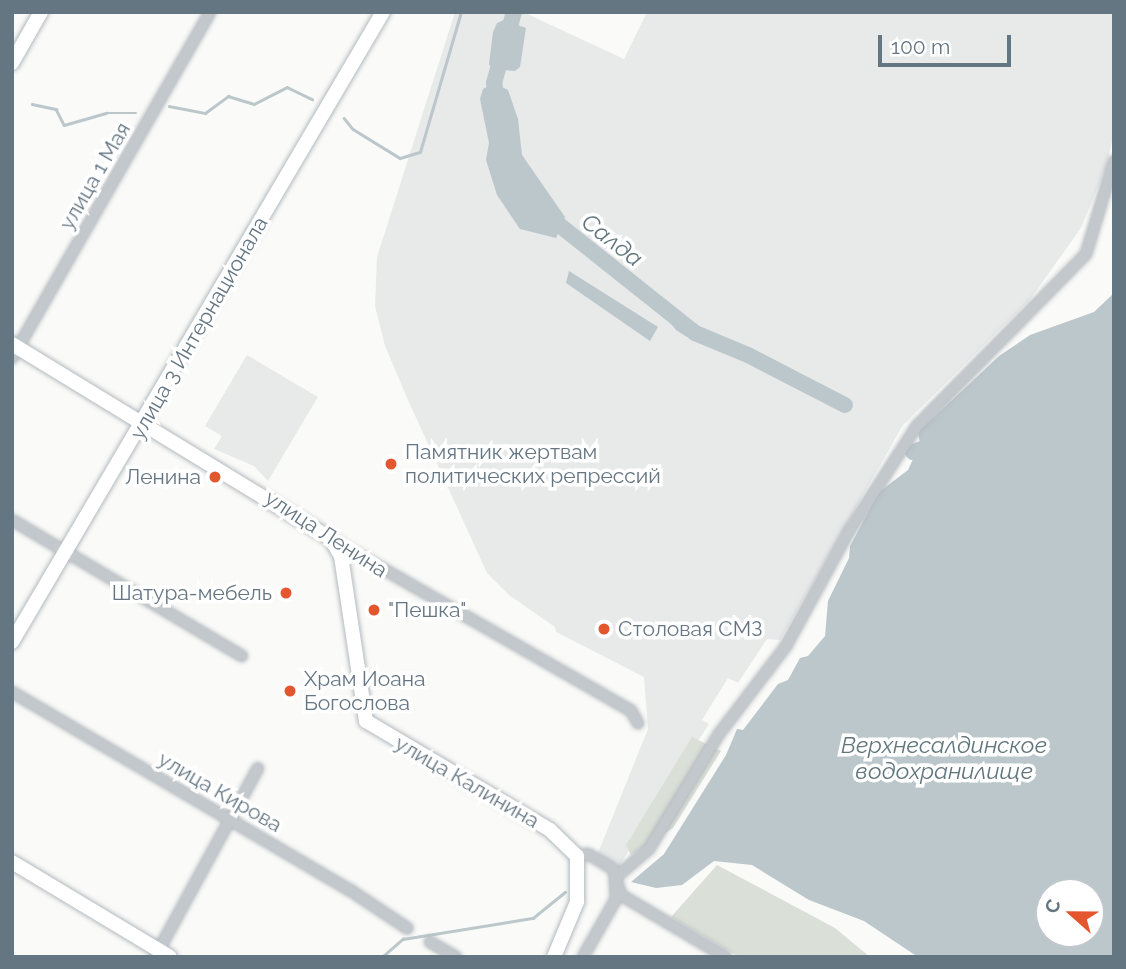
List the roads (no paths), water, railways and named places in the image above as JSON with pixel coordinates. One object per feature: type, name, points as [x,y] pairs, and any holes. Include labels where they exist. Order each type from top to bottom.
[{"type":"main road","points":[[12,63],[41,12]]},
{"type":"main road","name":"улица 3 Интернационала","points":[[12,642],[383,12]]},
{"type":"main road","name":"улица Ленина","points":[[14,350],[142,422],[331,539]]},
{"type":"main road","name":"улица Калинина","points":[[331,539],[341,556],[366,721],[550,830],[577,856]]},
{"type":"main road","points":[[554,957],[577,902],[577,856]]},
{"type":"main road","points":[[12,862],[161,954]]},
{"type":"street","name":"улица 1 Мая","points":[[14,350],[210,12]]},
{"type":"street","points":[[615,878],[649,849],[719,734],[786,646],[849,531],[917,426],[1086,254],[1114,161]]},
{"type":"street","points":[[12,520],[242,656]]},
{"type":"street","name":"улица Ленина","points":[[331,539],[631,711],[638,723]]},
{"type":"street","name":"улица Кирова","points":[[12,692],[232,820],[407,928]]},
{"type":"street","points":[[161,954],[258,768]]},
{"type":"street","points":[[577,856],[588,854],[613,869],[621,895],[726,957]]},
{"type":"street","points":[[583,957],[616,899],[615,878]]},
{"type":"street","points":[[430,942],[456,957]]},
{"type":"water","points":[[504,20],[526,28],[520,67],[515,71],[492,69],[489,64],[493,32],[497,23]]},
{"type":"water","points":[[494,83],[508,90],[518,119],[522,155],[565,217],[556,238],[520,229],[497,195],[486,160],[489,143],[480,99],[483,89]]},
{"type":"water","points":[[569,271],[658,327],[650,341],[566,283]]},
{"type":"water","name":"Верхнесалдинское водохранилище","points":[[1114,293],[1114,957],[918,957],[864,921],[809,900],[752,865],[714,861],[682,885],[656,888],[631,882],[664,854],[726,755],[737,729],[743,730],[778,684],[788,680],[800,658],[808,656],[825,636],[828,601],[849,558],[850,546],[879,492],[908,470],[920,444],[918,432],[999,356],[1030,335],[1094,312]]},
{"type":"water","points":[[653,301],[692,325],[695,333],[687,337],[676,330]]},
{"type":"waterway","points":[[344,118],[353,129],[400,158],[420,152],[461,12]]},
{"type":"waterway","name":"Салда","points":[[497,101],[494,83],[514,12]]},
{"type":"waterway","points":[[169,106],[205,113],[228,96],[254,104],[287,87],[312,99]]},
{"type":"waterway","points":[[32,104],[56,109],[64,125],[106,113],[136,113]]},
{"type":"waterway","name":"Салда","points":[[548,216],[695,333],[748,355],[845,405]]},
{"type":"waterway","points":[[913,452],[936,444]]},
{"type":"waterway","points":[[382,957],[403,939],[533,918],[565,892]]},
{"type":"place","name":"Памятник жертвам политических репрессий","points":[[391,464]]},
{"type":"place","name":"Ленина","points":[[215,477]]},
{"type":"place","name":"Шатура-мебель","points":[[286,593]]},
{"type":"place","name":"\"Пешка\"","points":[[374,610]]},
{"type":"place","name":"Столовая СМЗ","points":[[604,629]]},
{"type":"place","name":"Храм Иоана Богослова","points":[[290,691]]}]
